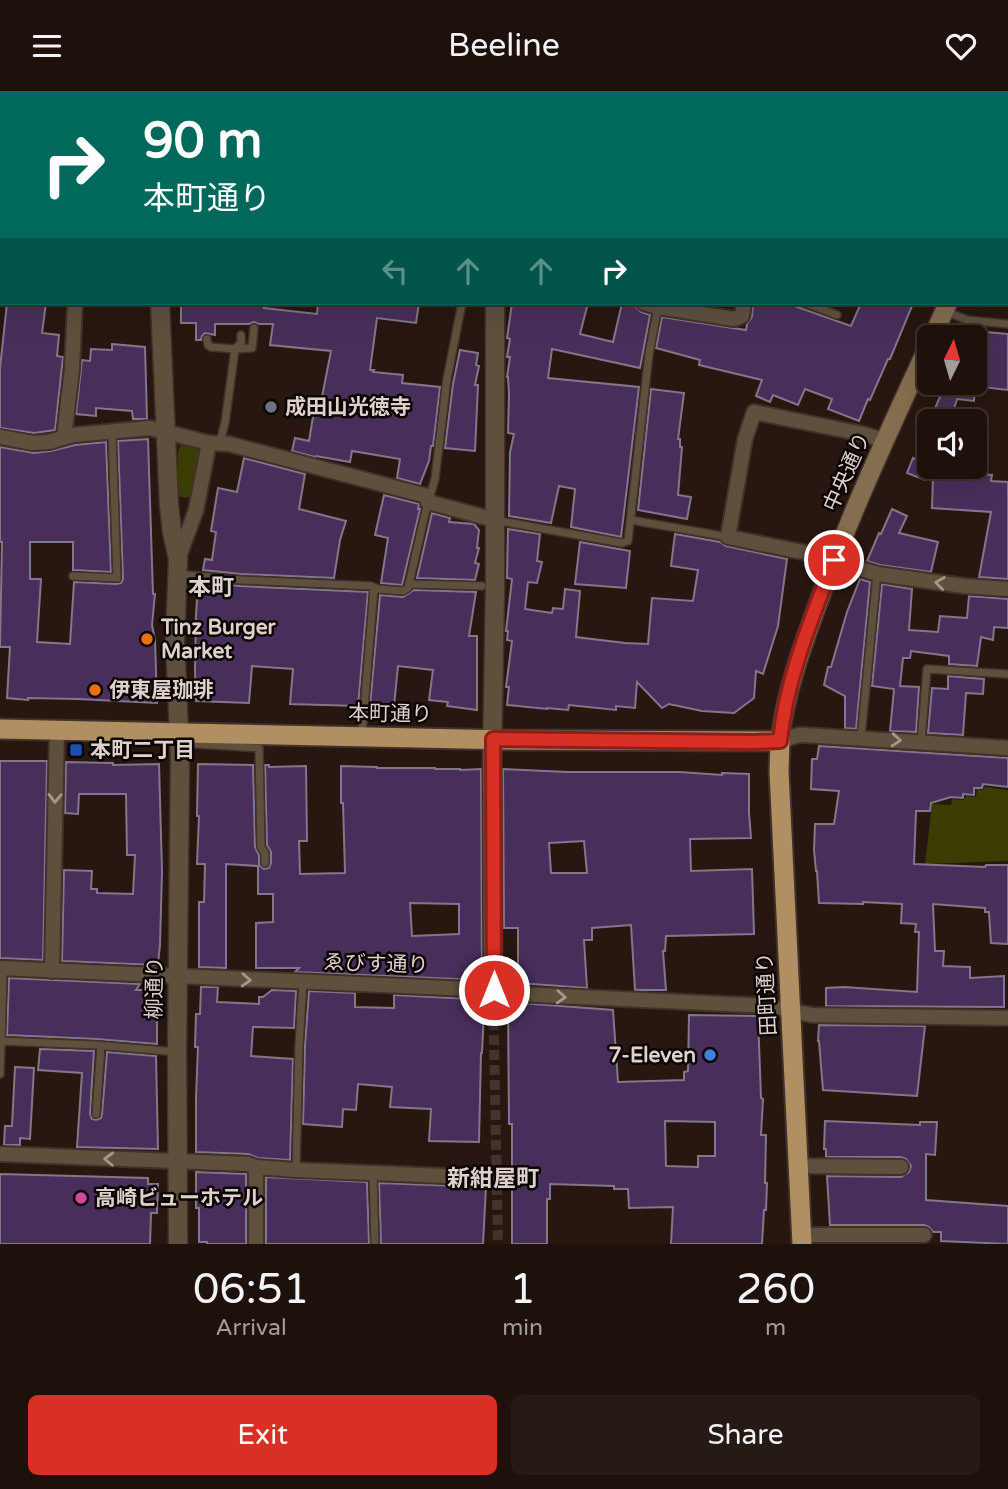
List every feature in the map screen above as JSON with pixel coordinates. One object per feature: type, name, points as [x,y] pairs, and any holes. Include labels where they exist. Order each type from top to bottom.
[{"type":"highway","name":"本町通り","points":[[0,729],[179,738],[362,736],[780,741]]},
{"type":"highway","name":"田町通り","points":[[780,741],[779,771],[801,1240]]},
{"type":"main road","points":[[938,325],[946,307]]},
{"type":"main road","name":"中央通り","points":[[780,741],[792,679],[834,560],[917,371]]},
{"type":"street","points":[[64,437],[72,369],[75,305]]},
{"type":"street","name":"柳通り","points":[[160,305],[169,505],[177,567],[175,640],[179,738],[178,1244]]},
{"type":"street","points":[[494,990],[495,305]]},
{"type":"street","points":[[651,305],[734,319],[742,316],[744,305]]},
{"type":"street","points":[[886,441],[754,412],[745,439],[728,537],[834,560],[877,574],[1008,589]]},
{"type":"street","points":[[0,437],[33,443],[49,442],[73,435],[150,428],[427,496],[428,502],[495,520]]},
{"type":"street","points":[[177,567],[215,443]]},
{"type":"street","points":[[52,971],[57,730]]},
{"type":"street","points":[[780,741],[799,735],[1008,748]]},
{"type":"street","name":"ゑびす通り","points":[[1,973],[52,971],[494,990],[517,994],[768,1006],[812,1015],[1008,1018]]},
{"type":"street","points":[[0,1154],[496,1178]]},
{"type":"street","points":[[798,1166],[901,1167]]},
{"type":"street","points":[[256,1167],[256,1244]]},
{"type":"street","points":[[801,1240],[924,1235]]},
{"type":"lane","points":[[177,567],[241,580],[334,583],[403,591],[408,588],[435,479],[447,379],[462,305]]},
{"type":"lane","points":[[495,520],[622,543],[628,541],[649,354],[651,305]]},
{"type":"lane","points":[[811,305],[837,315]]},
{"type":"lane","points":[[946,307],[967,320],[1008,324]]},
{"type":"lane","points":[[207,339],[211,347],[252,348],[254,328]]},
{"type":"lane","points":[[215,443],[225,423],[235,349],[241,343],[241,335]]},
{"type":"lane","points":[[73,576],[117,578],[112,431]]},
{"type":"lane","points":[[631,520],[728,537]]},
{"type":"lane","points":[[861,737],[877,574]]},
{"type":"lane","points":[[409,584],[482,586]]},
{"type":"lane","points":[[362,736],[374,588]]},
{"type":"lane","points":[[921,741],[928,669],[1008,674]]},
{"type":"lane","points":[[179,738],[259,748],[261,847],[265,853],[265,863]]},
{"type":"lane","points":[[0,1074],[1,973]]},
{"type":"lane","points":[[296,1170],[303,982]]},
{"type":"lane","points":[[1,1041],[177,1052]]},
{"type":"lane","points":[[96,1114],[101,1046]]},
{"type":"lane","points":[[373,1173],[375,1244]]},
{"type":"shaded area","points":[[182,445],[199,451],[191,496],[185,498],[179,496],[178,492],[178,452]]},
{"type":"shaded area","points":[[985,787],[1008,790],[1008,861],[925,864],[932,804],[951,805],[952,799],[976,797],[977,789],[983,790]]},
{"type":"building","points":[[7,305],[46,305],[42,333],[59,335],[57,356],[63,357],[55,430],[34,433],[0,428],[0,368]]},
{"type":"building","points":[[181,305],[264,305],[264,308],[317,314],[318,305],[419,305],[416,323],[377,318],[370,370],[403,375],[402,383],[440,387],[433,446],[420,484],[397,478],[400,459],[352,451],[350,462],[292,451],[295,438],[309,441],[314,411],[319,412],[331,351],[270,345],[273,324],[215,324],[215,335],[205,333],[201,340],[196,340],[196,323],[181,323]]},
{"type":"building","points":[[512,305],[587,305],[580,334],[613,342],[622,305],[635,306],[650,315],[640,368],[552,349],[548,378],[639,387],[621,537],[571,527],[575,489],[559,486],[551,523],[509,516],[510,452],[514,434],[508,433],[507,377],[510,357],[507,357],[510,339],[507,338]]},
{"type":"building","points":[[753,305],[792,305],[851,326],[860,305],[912,306],[890,359],[859,421],[828,409],[832,399],[805,389],[798,405],[773,395],[770,402],[756,396],[762,380],[699,365],[700,360],[656,348],[662,317],[746,330],[752,317]]},
{"type":"building","points":[[987,332],[1008,334],[1008,390],[987,387]]},
{"type":"building","points":[[112,344],[145,347],[147,419],[133,419],[132,411],[96,408],[96,416],[76,414],[82,360],[90,361],[91,349],[112,350]]},
{"type":"building","points":[[460,350],[478,353],[475,451],[445,448]]},
{"type":"building","points":[[651,389],[684,393],[678,439],[682,447],[678,495],[691,497],[687,519],[638,510]]},
{"type":"building","points":[[941,395],[974,395],[974,401],[957,399],[954,409],[935,409]]},
{"type":"building","points":[[148,439],[155,594],[152,625],[157,703],[7,698],[10,647],[0,647],[0,447],[34,453],[106,442],[111,572],[73,570],[73,542],[30,542],[30,579],[41,579],[37,642],[70,644],[74,582],[117,584],[123,579],[118,441]]},
{"type":"building","points":[[244,458],[305,474],[299,509],[346,521],[334,578],[203,570],[205,559],[212,560],[216,532],[211,531],[218,488],[237,492]]},
{"type":"building","points":[[913,458],[917,460],[917,477],[907,473]]},
{"type":"building","points":[[987,475],[992,475],[991,481],[1008,482],[1008,579],[979,577],[991,512],[932,508],[933,479],[987,479]]},
{"type":"building","points":[[384,495],[419,504],[420,509],[402,585],[381,583],[388,538],[375,535]]},
{"type":"building","points":[[892,509],[907,516],[899,533],[938,542],[931,572],[867,561]]},
{"type":"building","points":[[432,513],[450,518],[449,522],[474,524],[479,530],[479,548],[475,563],[479,564],[475,580],[417,578]]},
{"type":"building","points":[[508,529],[540,534],[537,561],[542,562],[537,583],[528,582],[525,609],[552,613],[553,608],[563,609],[565,589],[580,591],[576,637],[625,643],[648,644],[652,598],[693,601],[698,570],[671,566],[675,534],[787,559],[778,626],[763,674],[756,671],[754,698],[734,713],[702,711],[669,704],[662,708],[637,682],[635,708],[616,706],[616,710],[569,705],[568,710],[507,705],[509,687],[506,687],[512,641],[507,640],[506,631],[512,579],[507,578]]},
{"type":"building","points":[[580,542],[630,551],[626,588],[575,584]]},
{"type":"building","points":[[860,579],[870,582],[856,729],[845,728],[845,696],[824,685]]},
{"type":"building","points":[[202,582],[368,592],[358,706],[290,704],[293,669],[252,666],[249,703],[196,701],[196,615],[198,584]]},
{"type":"building","points":[[882,584],[912,589],[909,630],[938,632],[940,616],[967,618],[969,596],[1008,599],[1008,628],[994,627],[993,640],[981,637],[977,666],[949,664],[949,656],[911,651],[910,658],[903,658],[900,686],[919,687],[916,732],[890,731],[894,689],[872,686]]},
{"type":"building","points":[[414,590],[476,592],[469,636],[477,636],[477,710],[447,706],[448,702],[429,700],[433,670],[398,666],[394,706],[370,706],[380,595],[403,597]]},
{"type":"building","points":[[948,676],[984,679],[983,694],[966,693],[963,735],[928,733],[932,688],[948,689]]},
{"type":"building","points":[[819,746],[1008,758],[1008,787],[983,784],[982,788],[974,788],[974,795],[951,797],[931,803],[930,811],[916,811],[914,864],[985,867],[1008,865],[1008,944],[991,943],[989,912],[985,912],[985,908],[933,904],[935,951],[944,951],[943,966],[970,967],[970,978],[1004,976],[1004,1007],[826,1006],[826,988],[917,992],[919,932],[915,932],[916,924],[901,923],[902,904],[819,903],[814,850],[815,824],[834,824],[839,791],[811,789],[812,759],[817,759]]},
{"type":"building","points":[[0,761],[47,761],[43,960],[0,958]]},
{"type":"building","points":[[66,762],[159,764],[162,871],[160,945],[156,965],[62,961],[64,870],[92,871],[91,889],[97,889],[97,893],[133,894],[135,855],[127,855],[126,794],[79,794],[78,814],[65,813]]},
{"type":"building","points":[[198,764],[253,765],[255,847],[259,855],[259,865],[264,869],[269,868],[271,852],[267,845],[265,765],[306,766],[307,841],[299,841],[300,874],[345,873],[341,766],[481,769],[482,977],[479,980],[295,972],[299,968],[256,968],[256,923],[273,922],[273,894],[258,894],[258,866],[226,864],[226,968],[199,967],[199,902],[204,902],[205,864],[197,864]],"holes":[[[410,903],[459,904],[459,934],[412,936]]]},
{"type":"building","points":[[503,769],[749,774],[751,838],[690,839],[691,871],[752,869],[754,934],[666,936],[663,951],[666,990],[635,990],[631,925],[592,928],[592,940],[584,940],[587,988],[506,982],[506,964],[518,965],[518,928],[504,928]],"holes":[[[584,841],[587,873],[551,873],[549,843]]]},
{"type":"building","points":[[9,978],[140,984],[136,990],[157,990],[157,1044],[7,1035]]},
{"type":"building","points":[[201,987],[218,987],[217,1002],[259,1004],[259,997],[272,990],[296,991],[294,1028],[253,1027],[251,1056],[293,1059],[290,1160],[258,1158],[248,1154],[196,1152],[196,1014],[200,1014]]},
{"type":"building","points":[[309,991],[355,993],[355,1007],[394,1008],[394,995],[471,999],[484,1011],[479,1142],[429,1141],[431,1109],[390,1107],[392,1087],[358,1084],[356,1110],[343,1109],[342,1127],[303,1124]]},
{"type":"building","points":[[508,1002],[613,1010],[618,1082],[684,1080],[684,1072],[688,1071],[689,1015],[758,1016],[763,1099],[761,1135],[766,1135],[767,1183],[762,1244],[671,1244],[673,1207],[629,1208],[628,1189],[614,1189],[614,1186],[550,1184],[550,1199],[547,1199],[547,1244],[512,1244],[512,1124],[509,1124]],"holes":[[[665,1121],[715,1122],[715,1156],[698,1156],[698,1167],[666,1166]]]},
{"type":"building","points":[[819,1025],[925,1026],[917,1096],[823,1090]]},
{"type":"building","points":[[40,1049],[94,1051],[90,1114],[92,1119],[96,1120],[101,1118],[102,1114],[107,1052],[156,1056],[158,1149],[77,1147],[82,1073],[38,1070]]},
{"type":"building","points":[[15,1067],[34,1068],[30,1139],[20,1138],[20,1145],[4,1145],[5,1126],[12,1126]]},
{"type":"building","points":[[825,1121],[920,1125],[920,1122],[937,1122],[935,1155],[926,1154],[926,1200],[1008,1206],[1008,1244],[941,1241],[941,1232],[933,1232],[924,1225],[830,1225],[827,1176],[901,1177],[909,1172],[911,1166],[901,1157],[826,1157]]},
{"type":"building","points":[[196,1172],[246,1174],[246,1244],[199,1242]]},
{"type":"building","name":"高崎ビューホテル","points":[[0,1174],[148,1178],[148,1184],[158,1184],[157,1213],[151,1213],[150,1244],[0,1244]]},
{"type":"building","points":[[266,1177],[367,1182],[369,1244],[266,1244]]},
{"type":"building","points":[[379,1183],[486,1187],[483,1244],[381,1244]]},
{"type":"tunnel","points":[[493,990],[498,1244]]},
{"type":"place","name":"成田山光徳寺","points":[[271,407]]},
{"type":"place","name":"Tinz Burger Market","points":[[147,639]]},
{"type":"place","name":"伊東屋珈琲","points":[[95,690]]},
{"type":"place","name":"本町二丁目","points":[[76,750]]},
{"type":"place","name":"7-Eleven","points":[[710,1055]]},
{"type":"place","name":"高崎ビューホテル","points":[[81,1198]]},
{"type":"district","name":"本町","points":[[211,588]]},
{"type":"district","name":"新紺屋町","points":[[493,1179]]},
{"type":"route","points":[[494,990],[493,739],[780,741],[792,679],[834,560]]}]
